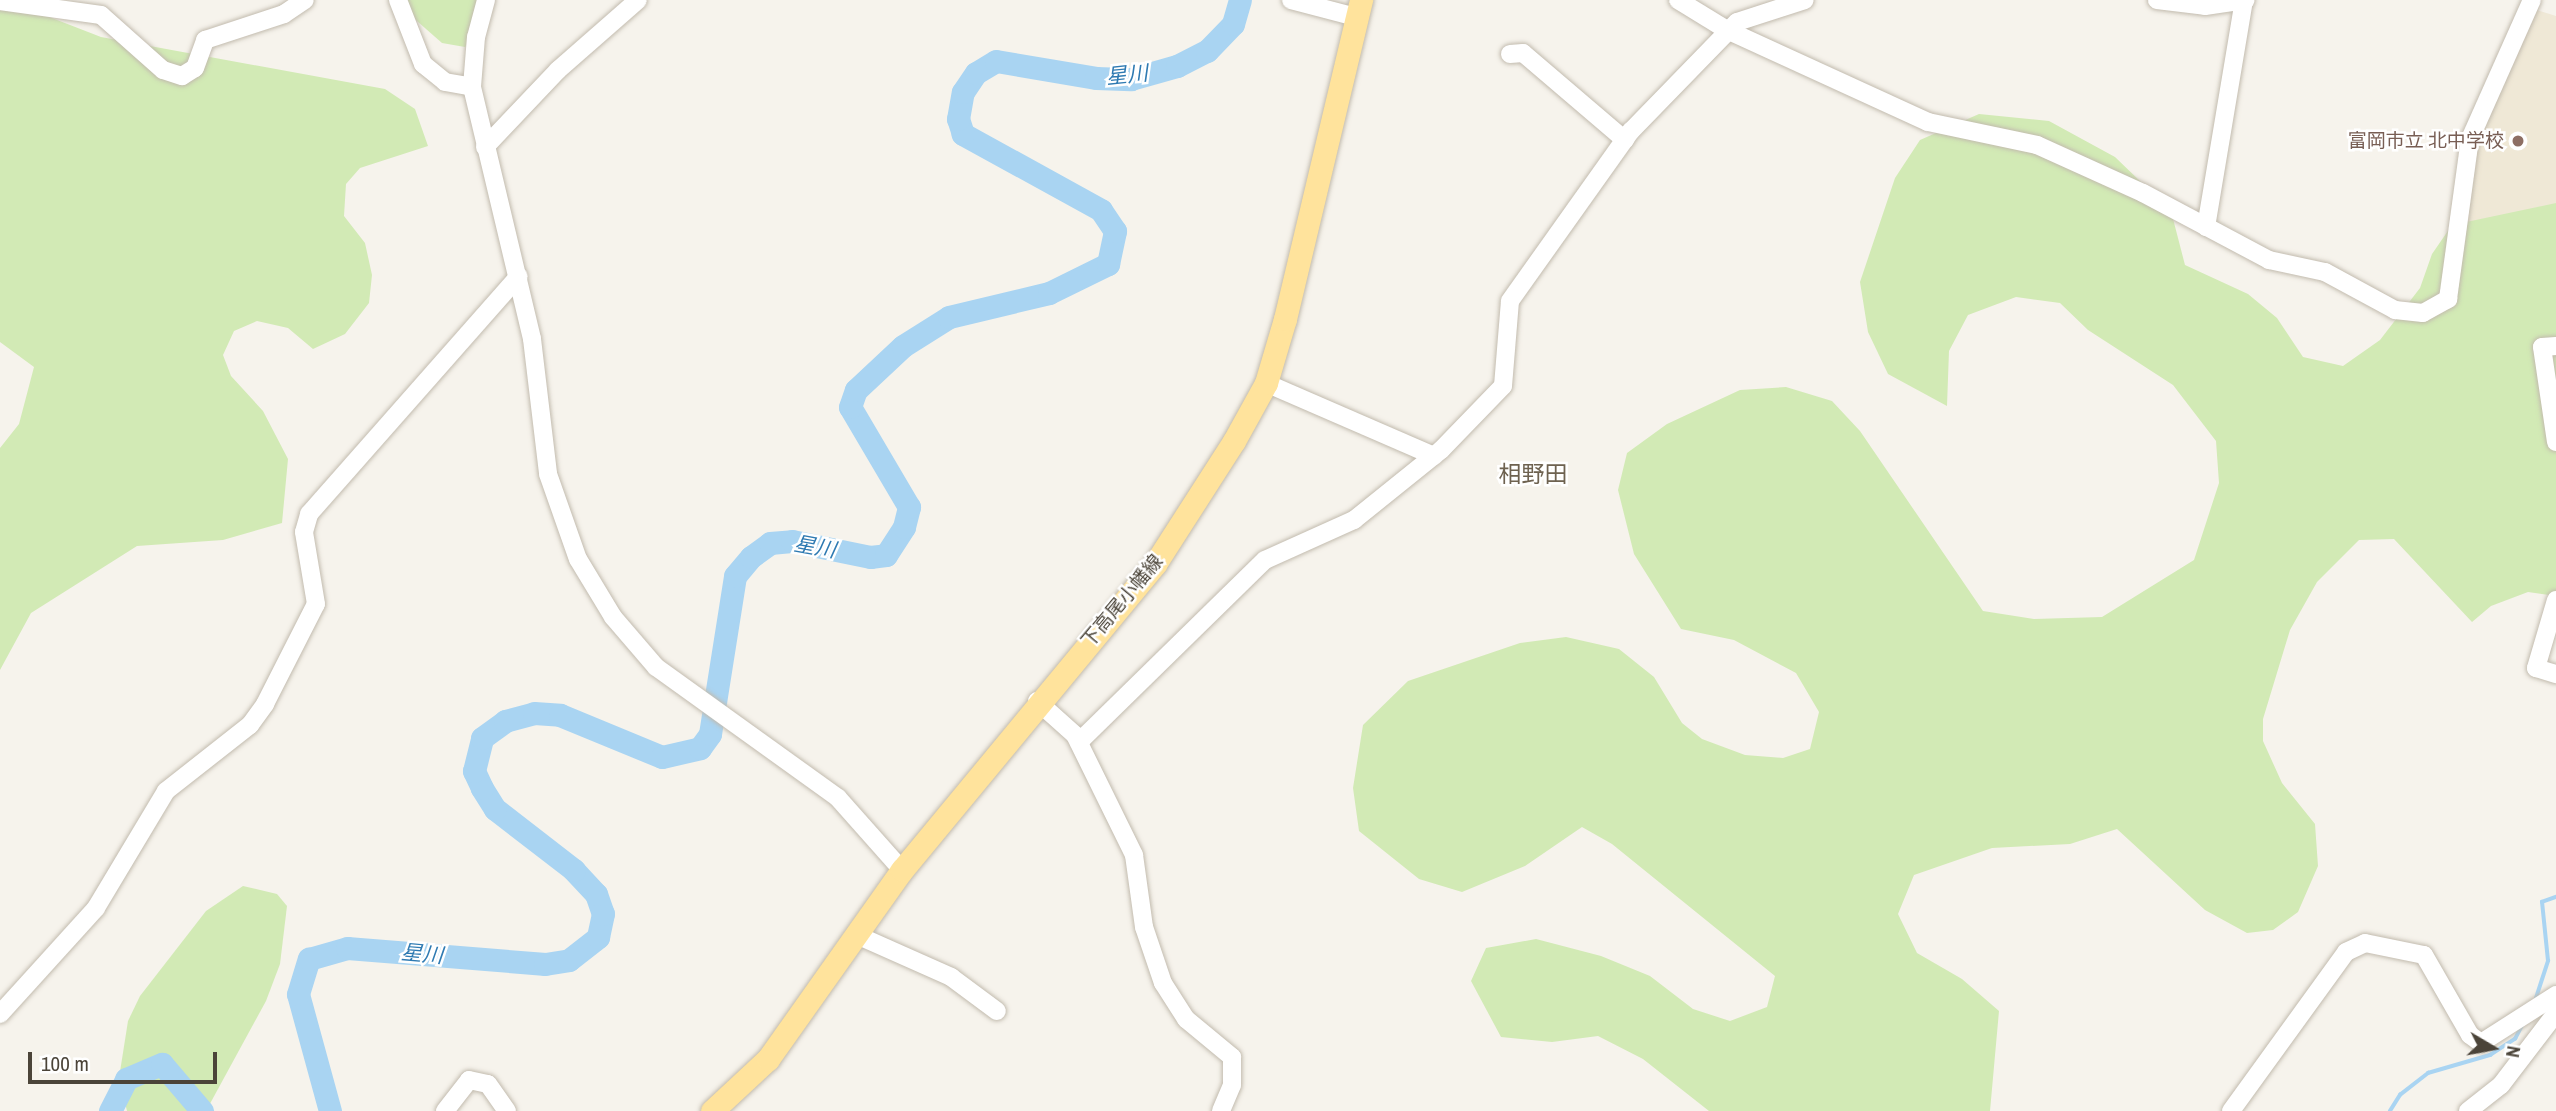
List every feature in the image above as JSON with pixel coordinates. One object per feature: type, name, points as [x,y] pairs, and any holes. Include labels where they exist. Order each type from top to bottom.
[{"type":"main road","name":"下高尾小幡線","points":[[712,1111],[768,1059],[859,936],[902,870],[1037,701],[1155,564],[1266,383],[1311,216],[1358,9]]},
{"type":"street","points":[[0,1],[101,15],[163,70],[182,76],[195,68],[205,40],[284,14],[305,0]]},
{"type":"street","points":[[398,0],[423,64],[445,82],[472,87]]},
{"type":"street","points":[[486,0],[475,37],[472,87],[519,276],[548,474],[578,559],[613,617],[656,667],[773,748],[838,798],[902,870]]},
{"type":"street","points":[[485,147],[558,70],[638,0]]},
{"type":"street","points":[[1291,0],[1358,9]]},
{"type":"street","points":[[1678,0],[1727,30],[1928,122],[2013,139],[2073,160],[2269,260],[2351,282],[2395,310],[2423,313],[2440,306],[2449,293],[2470,139],[2532,0]]},
{"type":"street","points":[[1079,742],[1265,560],[1354,520],[1434,456],[1503,386],[1510,301],[1625,140],[1727,30],[1805,0]]},
{"type":"street","points":[[2157,0],[2204,6],[2245,1],[2206,227]]},
{"type":"street","points":[[1510,54],[1523,53],[1625,140]]},
{"type":"street","points":[[0,1014],[96,908],[166,791],[250,725],[265,704],[316,604],[304,531],[309,514],[519,276]]},
{"type":"street","points":[[2556,346],[2542,347],[2556,442]]},
{"type":"street","points":[[1266,383],[1434,456]]},
{"type":"street","points":[[2556,600],[2536,668],[2556,674]]},
{"type":"street","points":[[1037,701],[1079,742],[1140,870],[1144,927],[1163,983],[1186,1019],[1226,1049],[1235,1063],[1221,1111]]},
{"type":"street","points":[[859,936],[951,978],[997,1011]]},
{"type":"street","points":[[2231,1111],[2346,952],[2365,943],[2424,956],[2470,1034],[2481,1043],[2556,995]]},
{"type":"street","points":[[2468,1111],[2501,1085],[2556,1013]]},
{"type":"street","points":[[446,1111],[469,1080],[488,1084],[507,1111]]},
{"type":"shaded area","name":"富岡市立 北中学校","points":[[2520,5],[2556,16],[2556,272],[2460,258],[2472,170]]},
{"type":"green space","points":[[0,0],[39,0],[52,18],[101,37],[385,89],[415,109],[428,146],[360,168],[346,184],[344,216],[365,243],[372,275],[369,303],[345,334],[313,349],[288,328],[257,321],[234,331],[223,355],[231,376],[263,411],[288,459],[282,523],[223,540],[137,546],[31,613],[0,670],[0,448],[19,424],[34,367],[0,342]]},
{"type":"green space","points":[[393,0],[493,0],[485,30],[465,47],[442,43]]},
{"type":"green space","points":[[1979,114],[2049,121],[2115,157],[2171,211],[2185,265],[2248,294],[2277,318],[2303,357],[2343,366],[2380,340],[2420,288],[2432,254],[2452,225],[2556,203],[2556,596],[2528,592],[2491,606],[2472,622],[2394,539],[2359,540],[2317,582],[2290,630],[2263,719],[2263,741],[2282,783],[2315,824],[2318,866],[2298,912],[2273,930],[2247,933],[2205,910],[2117,829],[2070,844],[1992,848],[1914,875],[1898,914],[1917,953],[1962,979],[1999,1011],[1990,1111],[1709,1111],[1643,1059],[1598,1036],[1552,1042],[1501,1037],[1471,981],[1486,948],[1536,939],[1601,956],[1650,976],[1693,1009],[1730,1021],[1767,1007],[1775,976],[1612,844],[1582,827],[1525,866],[1462,892],[1419,879],[1359,831],[1353,788],[1363,725],[1408,681],[1520,643],[1566,637],[1619,649],[1654,677],[1682,723],[1702,739],[1745,755],[1783,758],[1810,749],[1819,712],[1796,673],[1734,640],[1681,629],[1634,554],[1618,490],[1627,453],[1667,424],[1740,390],[1786,387],[1832,401],[1860,431],[1983,611],[2034,619],[2102,617],[2194,560],[2219,483],[2216,441],[2173,385],[2088,330],[2060,303],[2016,297],[1968,315],[1949,351],[1947,406],[1888,374],[1868,332],[1860,282],[1895,178],[1920,140]]},
{"type":"green space","points":[[243,886],[277,894],[287,906],[280,964],[266,1001],[206,1111],[127,1111],[119,1078],[128,1021],[140,996],[206,911]]},
{"type":"waterway","name":"星川","points":[[330,1111],[298,994],[309,959],[347,948],[545,964],[569,960],[598,937],[603,914],[596,894],[574,870],[495,809],[482,788],[474,771],[482,738],[505,721],[534,713],[560,715],[662,757],[700,748],[710,734],[735,576],[751,557],[770,543],[792,541],[870,557],[886,555],[904,527],[909,507],[850,407],[856,390],[903,346],[949,317],[1049,293],[1108,264],[1115,231],[1101,210],[963,134],[958,119],[963,92],[976,73],[996,61],[1096,78],[1131,79],[1177,66],[1207,51],[1233,24],[1240,0]]},
{"type":"waterway","points":[[2536,998],[2548,961],[2542,902],[2556,897]]},
{"type":"waterway","points":[[2390,1111],[2400,1095],[2428,1073],[2490,1055],[2515,1039],[2523,1024]]},
{"type":"waterway","name":"星川","points":[[110,1111],[126,1079],[162,1064],[202,1111]]},
{"type":"place","name":"富岡市立 北中学校","points":[[2518,141]]},
{"type":"district","name":"相野田","points":[[1533,474]]}]
